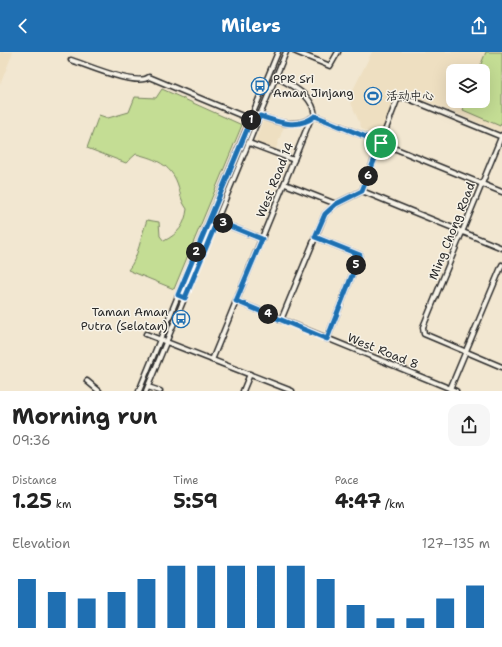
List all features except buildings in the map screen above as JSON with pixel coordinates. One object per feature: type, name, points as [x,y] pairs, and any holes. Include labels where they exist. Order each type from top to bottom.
[{"type":"street","points":[[139,391],[278,52]]},
{"type":"street","points":[[160,391],[147,389],[286,52]]},
{"type":"street","points":[[296,52],[330,66],[338,52]]},
{"type":"street","points":[[71,60],[111,74],[142,80],[149,77],[257,122]]},
{"type":"street","points":[[276,76],[306,96],[314,109],[313,117]]},
{"type":"street","points":[[281,320],[325,214],[336,204],[362,191],[397,100],[404,97],[502,136]]},
{"type":"street","points":[[254,113],[285,124],[296,124],[313,117],[502,192]]},
{"type":"street","name":"West Road 14","points":[[212,360],[313,117]]},
{"type":"street","name":"Ming Chong Road","points":[[466,352],[424,334],[422,327],[502,136]]},
{"type":"street","points":[[249,143],[294,160]]},
{"type":"street","points":[[285,184],[336,204]]},
{"type":"street","points":[[362,191],[502,248]]},
{"type":"street","points":[[217,221],[262,239]]},
{"type":"street","points":[[315,237],[360,255],[327,339]]},
{"type":"street","points":[[450,389],[502,265]]},
{"type":"street","points":[[178,295],[185,298]]},
{"type":"street","name":"West Road 8","points":[[236,301],[456,391]]},
{"type":"street","points":[[146,334],[292,391]]},
{"type":"street","points":[[466,352],[502,367]]},
{"type":"street","points":[[244,391],[250,374]]},
{"type":"street","points":[[87,381],[99,391]]},
{"type":"shaded area","points":[[0,52],[13,52],[0,85]]},
{"type":"shaded area","points":[[372,52],[502,52],[501,132],[399,90],[379,138],[362,129],[349,98]]},
{"type":"shaded area","points":[[264,119],[284,126],[275,151],[254,143]]},
{"type":"green space","points":[[486,52],[502,52],[502,121],[500,126],[463,110],[464,108],[490,108],[490,64],[481,64]]},
{"type":"green space","points":[[162,89],[242,125],[174,289],[128,270],[137,253],[147,220],[159,222],[160,236],[164,241],[177,232],[185,220],[187,209],[173,174],[164,165],[148,157],[136,154],[126,163],[87,148],[99,115],[108,118],[129,112],[135,97],[156,98]]},
{"type":"place","name":"PPR Sri Aman Jinjang","points":[[260,86]]},
{"type":"place","name":"活动中心","points":[[373,96]]},
{"type":"place","name":"Taman Aman Putra (Selatan)","points":[[181,319]]},
{"type":"route","points":[[260,116],[285,124],[296,124],[305,122],[315,116],[381,143],[362,191],[336,204],[325,214],[315,237],[360,255],[327,339],[236,301],[262,239],[217,221],[185,298],[178,295],[251,120],[257,122],[260,116]]}]
